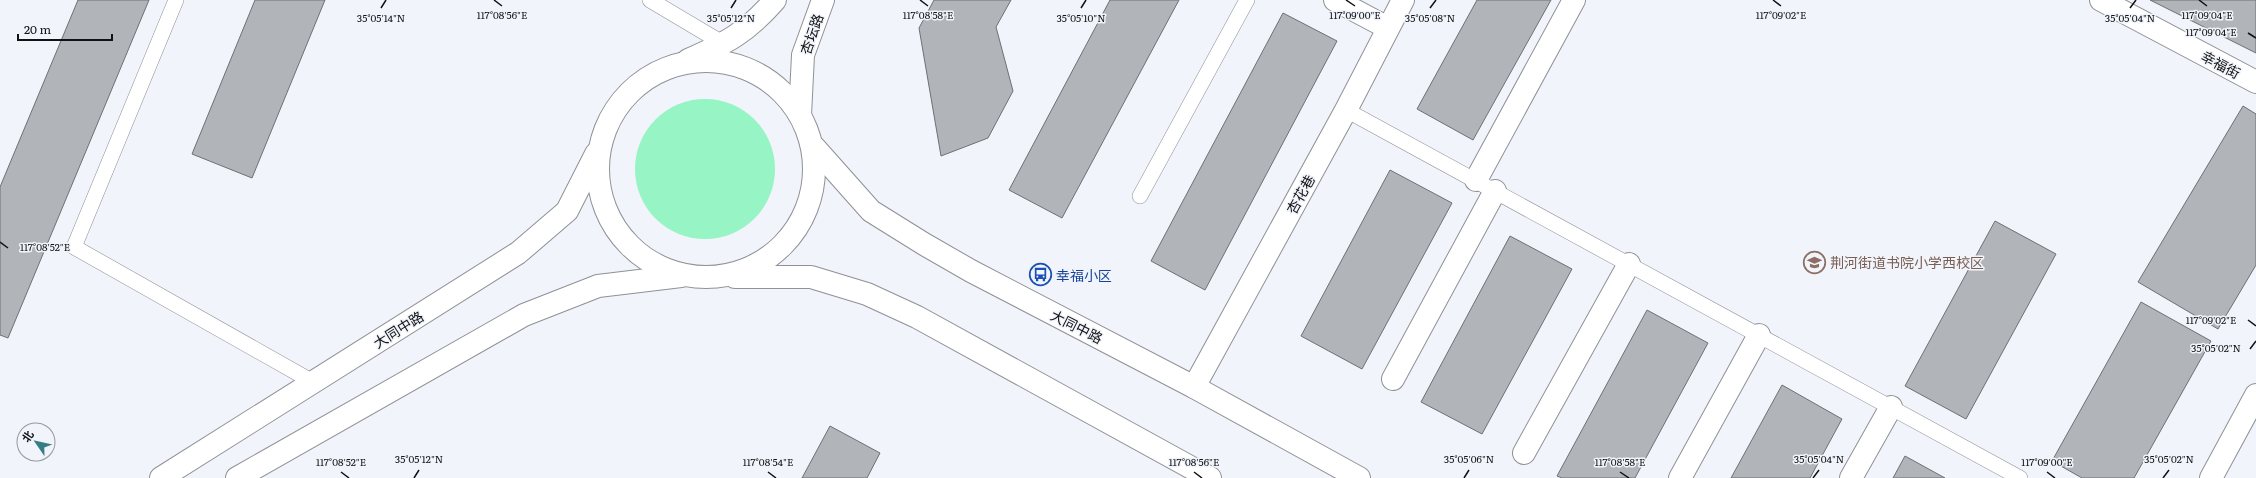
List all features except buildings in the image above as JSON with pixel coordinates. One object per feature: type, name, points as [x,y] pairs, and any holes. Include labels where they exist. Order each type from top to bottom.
[{"type":"main road","points":[[683,275],[648,262],[620,236],[608,217],[598,179],[600,146],[608,122],[620,102],[649,76],[724,44],[757,20],[775,0]]},
{"type":"main road","name":"杏坛路","points":[[800,116],[803,55],[823,0]]},
{"type":"main road","points":[[1335,0],[1388,28]]},
{"type":"main road","name":"杏花巷","points":[[1194,388],[1346,110],[1403,0]]},
{"type":"main road","points":[[1476,180],[1574,0]]},
{"type":"main road","name":"幸福街","points":[[2101,0],[2256,82]]},
{"type":"main road","points":[[678,64],[728,63],[776,86],[800,116],[815,148],[811,192],[797,227],[779,248],[747,269],[722,276]]},
{"type":"main road","name":"大同中路","points":[[160,478],[518,253],[567,211],[600,146]]},
{"type":"main road","name":"大同中路","points":[[815,148],[871,211],[970,271],[1194,388],[1359,478]]},
{"type":"main road","points":[[1393,378],[1495,191]]},
{"type":"main road","points":[[1524,453],[1629,264]]},
{"type":"main road","points":[[237,478],[524,315],[598,286],[683,275],[811,277],[867,294],[917,316],[1210,478]]},
{"type":"main road","points":[[1680,478],[1759,335]]},
{"type":"main road","points":[[2211,478],[2256,395]]},
{"type":"main road","points":[[1851,478],[1891,407]]},
{"type":"lane","points":[[176,0],[74,247],[313,382]]},
{"type":"lane","points":[[650,0],[724,44]]},
{"type":"lane","points":[[1140,196],[1247,0]]},
{"type":"lane","points":[[1346,110],[2020,478]]},
{"type":"green space","points":[[705,99],[725,102],[732,105],[744,111],[759,125],[772,149],[775,169],[772,189],[769,196],[763,208],[749,223],[725,236],[705,239],[685,236],[678,233],[666,227],[651,213],[638,189],[635,169],[638,149],[641,142],[647,130],[661,115],[685,102]]},
{"type":"place","name":"荆河街道书院小学西校区","points":[[1814,262]]},
{"type":"place","name":"幸福小区","points":[[1040,275]]}]
